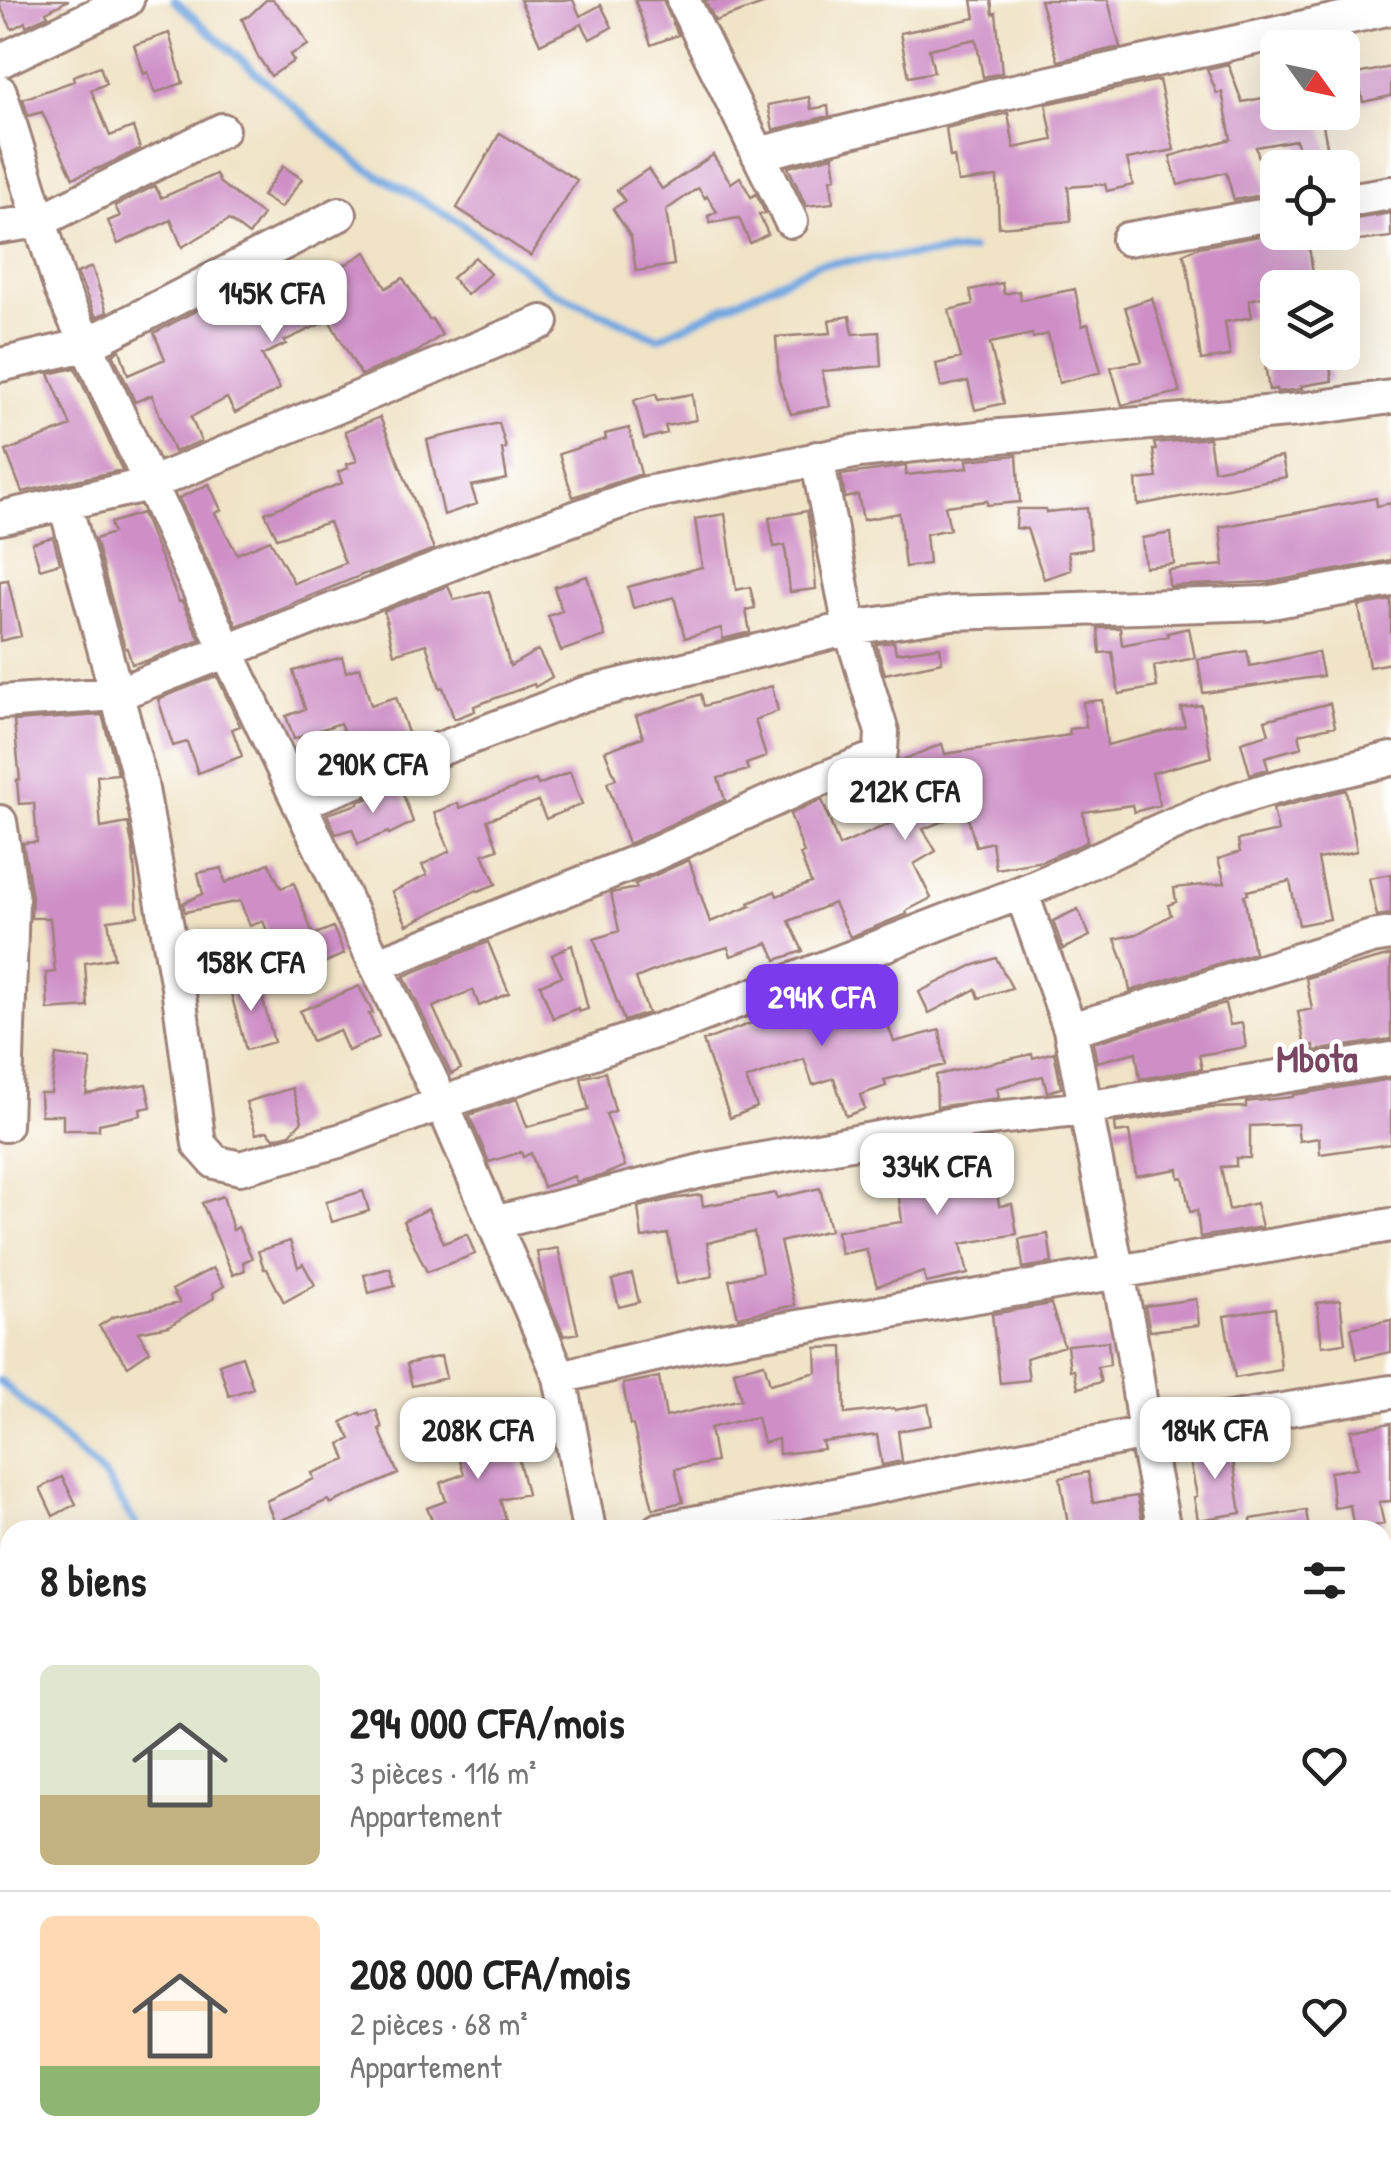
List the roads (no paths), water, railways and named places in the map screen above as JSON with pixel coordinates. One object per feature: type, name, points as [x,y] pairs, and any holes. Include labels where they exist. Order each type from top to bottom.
[{"type":"street","points":[[0,62],[127,0]]},
{"type":"street","points":[[683,0],[791,221]]},
{"type":"street","points":[[758,154],[1010,92],[1391,8]]},
{"type":"street","points":[[0,92],[61,289],[226,651],[442,1103],[560,1377],[587,1520]]},
{"type":"street","points":[[0,227],[40,222],[222,130]]},
{"type":"street","points":[[1360,198],[1391,193]]},
{"type":"street","points":[[0,365],[86,345],[340,214]]},
{"type":"street","points":[[1128,239],[1260,215]]},
{"type":"street","points":[[0,518],[150,484],[542,322]]},
{"type":"street","points":[[0,702],[117,694],[491,548],[642,494],[859,451],[1391,398]]},
{"type":"street","points":[[376,965],[648,856],[874,759],[880,750],[882,732],[850,628],[818,458]]},
{"type":"street","points":[[66,504],[144,802],[178,987],[199,1144],[215,1162],[240,1168],[342,1140],[692,1019],[1022,894],[1229,802],[1391,759]]},
{"type":"street","points":[[299,803],[584,694],[850,628],[952,613],[1266,603],[1391,580]]},
{"type":"street","points":[[0,822],[12,900],[4,1125]]},
{"type":"street","points":[[1022,894],[1070,1029],[1162,1520]]},
{"type":"street","points":[[1070,1029],[1391,934]]},
{"type":"street","points":[[494,1223],[709,1169],[970,1121],[1084,1108],[1391,1059]]},
{"type":"street","points":[[560,1377],[711,1342],[1391,1225]]},
{"type":"street","points":[[708,1520],[1145,1433],[1391,1392]]},
{"type":"waterway","points":[[174,0],[359,164],[457,221],[552,291],[658,338],[817,264],[971,250]]},
{"type":"waterway","points":[[0,1381],[106,1478],[133,1520]]},
{"type":"district","name":"Mbota","points":[[1317,1058]]}]
